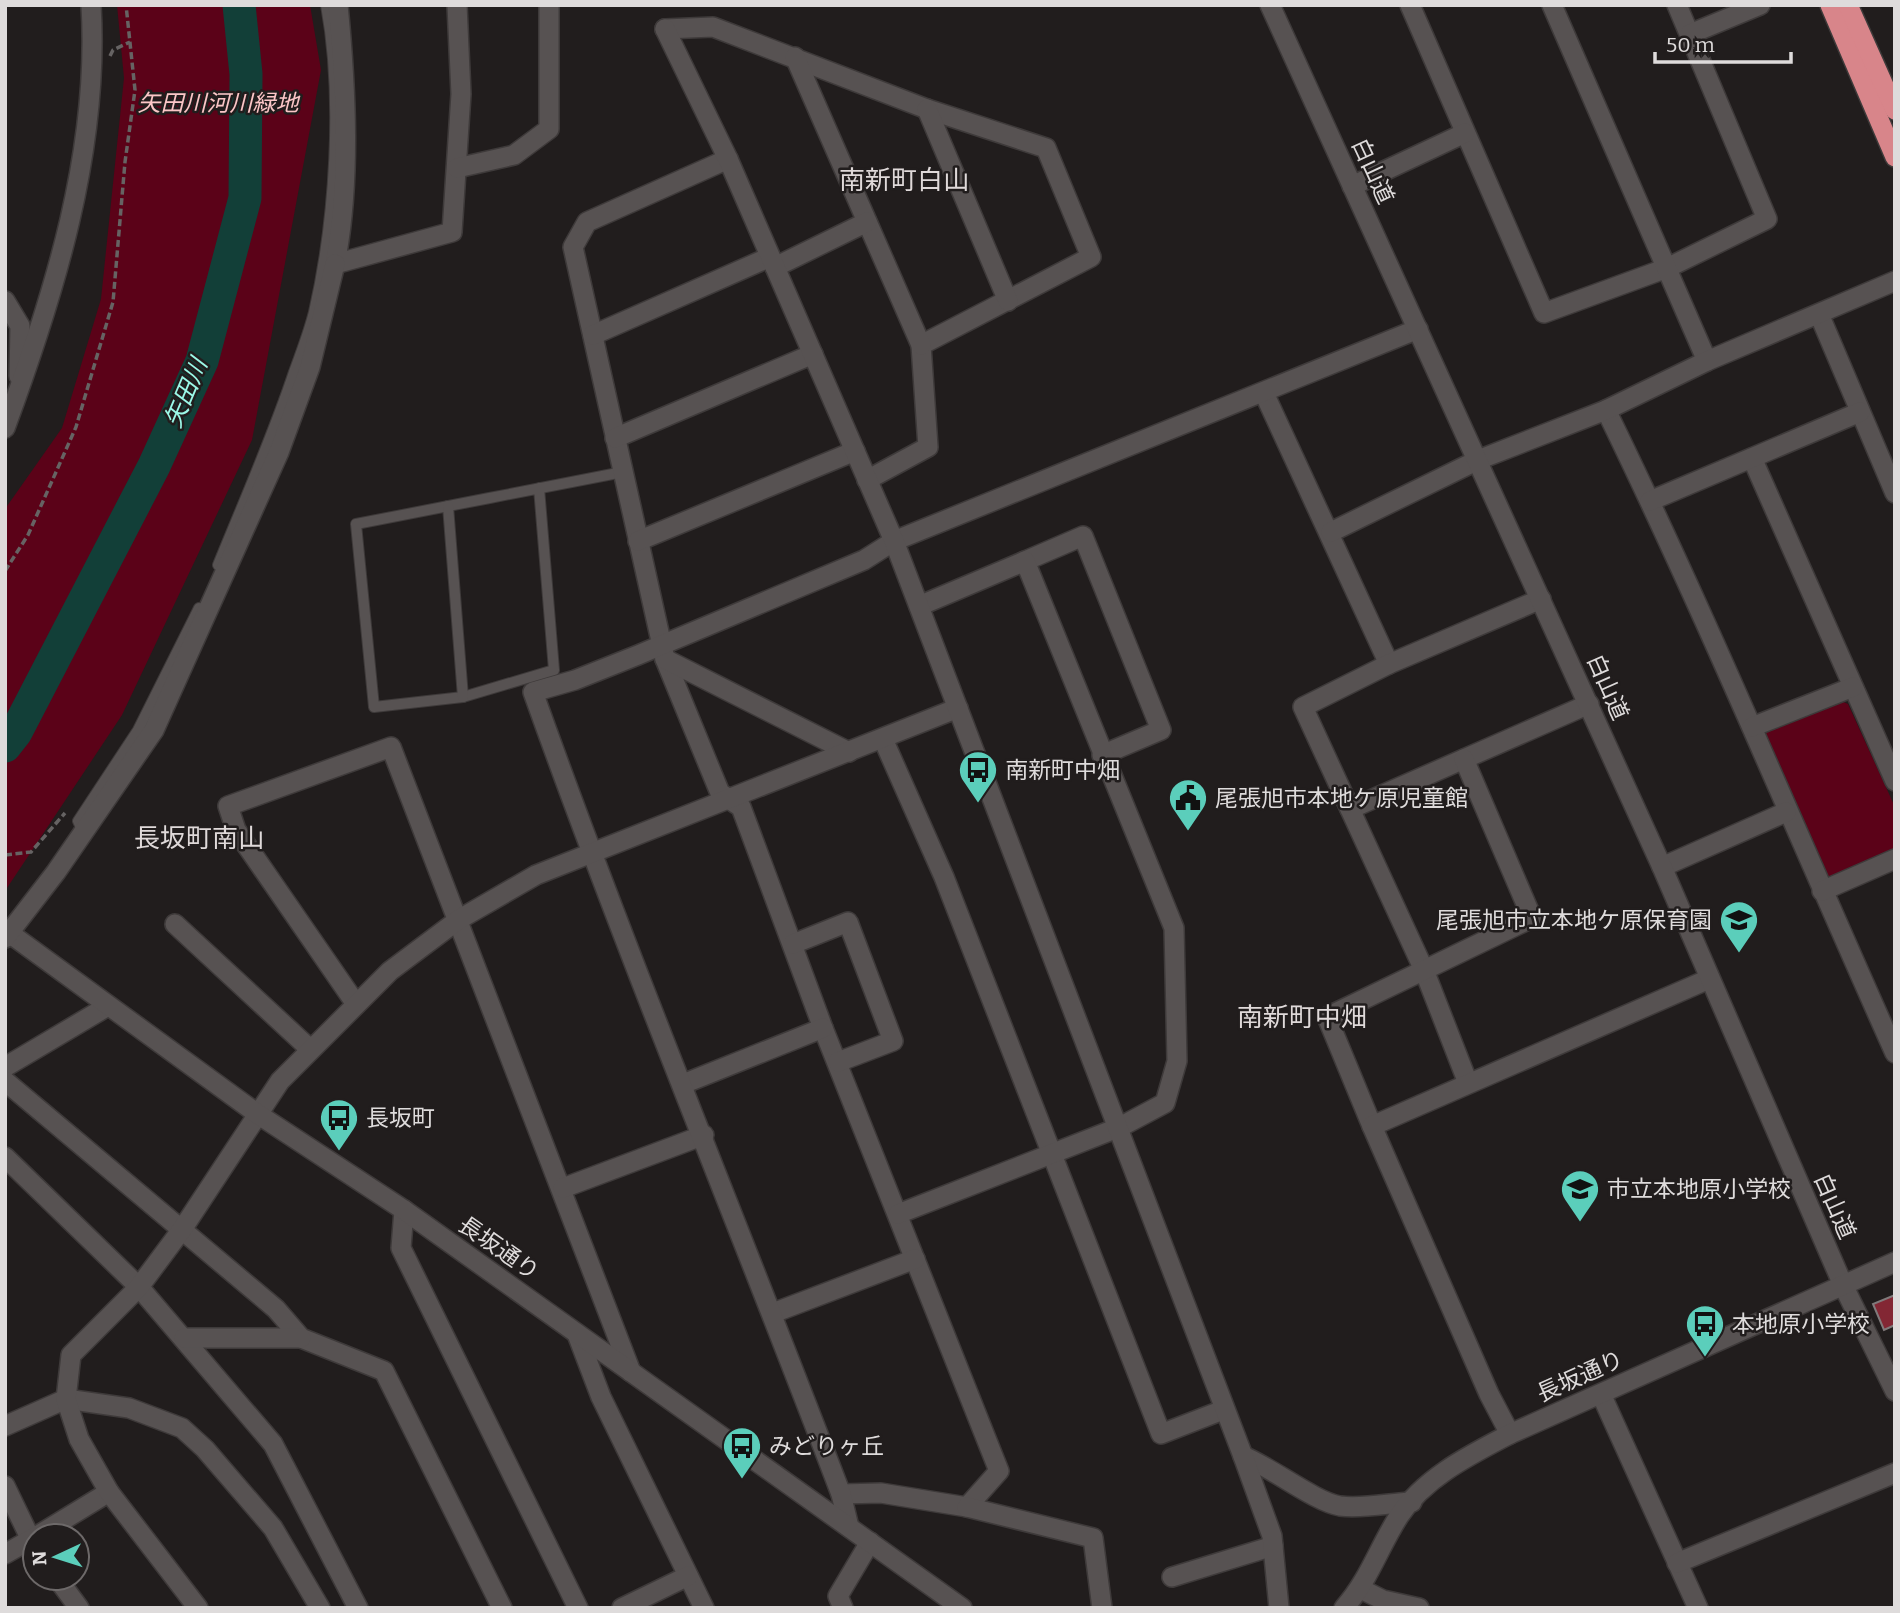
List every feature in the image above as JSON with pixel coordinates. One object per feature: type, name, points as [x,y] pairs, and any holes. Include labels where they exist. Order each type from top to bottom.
[{"type":"highway","points":[[1830,5],[1895,157]]},
{"type":"highway","points":[[1848,5],[1895,110]]},
{"type":"street","points":[[5,428],[60,262],[79,167],[90,73],[91,5]]},
{"type":"street","points":[[7,934],[83,833],[154,730],[224,580],[279,452],[310,367],[335,264],[344,159],[345,70],[338,5]]},
{"type":"street","points":[[335,264],[452,232],[461,94],[457,5]]},
{"type":"street","points":[[457,168],[514,155],[549,129],[549,5]]},
{"type":"street","name":"白山道","points":[[1270,5],[1662,867],[1843,1285],[1895,1391]]},
{"type":"street","points":[[1410,5],[1544,313],[1667,268],[1767,219],[1677,5]]},
{"type":"street","points":[[1552,5],[1707,361]]},
{"type":"street","points":[[1690,34],[1760,5]]},
{"type":"street","points":[[920,345],[1091,257],[1046,148],[927,109],[713,27],[665,29],[728,159],[894,541],[1120,1127],[1223,1410],[1243,1456],[1273,1546],[1279,1608]]},
{"type":"street","points":[[795,57],[920,345],[928,447],[867,480]]},
{"type":"street","points":[[927,109],[1008,301]]},
{"type":"street","points":[[1352,186],[1465,132]]},
{"type":"street","points":[[728,159],[587,222],[573,247],[663,652],[720,793],[733,799],[741,807],[824,1028],[999,1471],[967,1507]]},
{"type":"street","points":[[593,335],[867,222]]},
{"type":"street","points":[[1331,532],[1478,460],[1606,410],[1707,361],[1895,281]]},
{"type":"street","points":[[5,301],[20,326],[18,373],[22,382]]},
{"type":"street","points":[[1819,314],[1895,493]]},
{"type":"street","points":[[849,1527],[841,1494],[773,1313],[591,855],[533,692],[538,682],[575,680],[663,652],[864,560],[894,541],[1418,329]]},
{"type":"street","points":[[615,438],[813,354]]},
{"type":"street","points":[[1264,393],[1331,532],[1389,664]]},
{"type":"street","points":[[1606,410],[1752,727],[1786,812],[1895,1053]]},
{"type":"street","points":[[1650,501],[1860,412]]},
{"type":"street","points":[[638,541],[855,451]]},
{"type":"street","points":[[1752,458],[1853,687],[1893,770]]},
{"type":"street","points":[[919,606],[1083,536],[1161,730],[1102,755]]},
{"type":"street","points":[[898,1214],[1049,1152],[1120,1127],[1166,1103],[1177,1061],[1174,928],[1025,561]]},
{"type":"street","points":[[1468,1083],[1423,970],[1303,707],[1389,664],[1541,599]]},
{"type":"street","points":[[663,652],[849,752]]},
{"type":"street","points":[[1752,727],[1853,687]]},
{"type":"street","points":[[1350,809],[1588,704]]},
{"type":"street","points":[[198,1608],[109,1492],[79,1439],[66,1399],[71,1355],[139,1287],[183,1228],[280,1081],[390,971],[458,920],[536,875],[958,708]]},
{"type":"street","points":[[883,739],[944,877],[1161,1434],[1223,1410]]},
{"type":"street","points":[[356,1004],[236,830],[228,806],[391,747],[563,1188],[631,1372]]},
{"type":"street","points":[[1464,759],[1532,918],[1327,1017],[1489,1394],[1510,1434]]},
{"type":"street","points":[[1662,867],[1786,812]]},
{"type":"street","points":[[1822,891],[1895,859]]},
{"type":"street","points":[[793,944],[848,922],[893,1041],[838,1062]]},
{"type":"street","points":[[176,924],[310,1049]]},
{"type":"street","name":"長坂通り","points":[[7,934],[259,1115],[404,1210],[962,1608]]},
{"type":"street","points":[[1372,1126],[1709,979]]},
{"type":"street","points":[[5,1067],[108,1006]]},
{"type":"street","points":[[683,1084],[824,1028]]},
{"type":"street","points":[[5,1081],[183,1228],[276,1309],[301,1338],[384,1371],[502,1608]]},
{"type":"street","points":[[563,1188],[704,1135]]},
{"type":"street","points":[[5,1157],[139,1287],[273,1444],[358,1608]]},
{"type":"street","points":[[404,1210],[401,1248],[578,1608]]},
{"type":"street","points":[[773,1313],[915,1259]]},
{"type":"street","name":"長坂通り","points":[[1344,1608],[1361,1589],[1399,1516],[1422,1490],[1466,1457],[1510,1434],[1895,1262]]},
{"type":"street","points":[[577,1334],[601,1397],[704,1608]]},
{"type":"street","points":[[184,1338],[301,1338]]},
{"type":"street","points":[[1601,1394],[1698,1608]]},
{"type":"street","points":[[5,1426],[66,1399],[129,1408],[182,1428],[205,1449],[273,1528],[320,1608]]},
{"type":"street","points":[[1243,1456],[1268,1466],[1315,1495],[1339,1506],[1412,1502]]},
{"type":"street","points":[[1677,1563],[1895,1473]]},
{"type":"street","points":[[5,1486],[24,1522]]},
{"type":"street","points":[[62,1522],[109,1492]]},
{"type":"street","points":[[841,1494],[881,1493],[967,1507],[1093,1538],[1102,1608]]},
{"type":"street","points":[[843,1608],[838,1596],[870,1542]]},
{"type":"street","points":[[5,1554],[21,1546]]},
{"type":"street","points":[[1172,1577],[1273,1546]]},
{"type":"street","points":[[622,1608],[688,1576]]},
{"type":"street","points":[[1361,1589],[1383,1600],[1419,1608]]},
{"type":"street","points":[[67,1592],[79,1608]]},
{"type":"lane","points":[[83,833],[78,821],[138,730],[207,592],[278,420],[314,314],[329,228],[333,152],[333,41],[326,5]]},
{"type":"lane","points":[[539,488],[554,670],[538,682],[463,697],[374,707],[356,524],[539,488],[623,472]]},
{"type":"lane","points":[[448,506],[463,697]]},
{"type":"path","points":[[5,571],[28,534],[76,427],[113,302],[125,162],[135,90],[126,5]]},
{"type":"green space","name":"矢田川河川緑地","points":[[117,5],[310,5],[321,70],[252,440],[122,715],[5,891],[5,509],[62,428],[101,299],[124,78]]},
{"type":"green space","points":[[1839,700],[1848,704],[1895,807],[1895,850],[1828,880],[1762,732]]},
{"type":"building","points":[[1895,1295],[1895,1325],[1884,1330],[1873,1304]]},
{"type":"waterway","name":"矢田川","points":[[5,746],[16,732],[154,466],[202,361],[245,198],[246,74],[239,5]]},
{"type":"place","name":"南新町中畑","points":[[978,804]]},
{"type":"place","name":"尾張旭市本地ケ原児童館","points":[[1188,832]]},
{"type":"place","name":"尾張旭市立本地ケ原保育園","points":[[1739,954]]},
{"type":"place","name":"長坂町","points":[[339,1152]]},
{"type":"place","name":"市立本地原小学校","points":[[1580,1223]]},
{"type":"place","name":"本地原小学校","points":[[1705,1358]]},
{"type":"place","name":"みどりヶ丘","points":[[742,1480]]},
{"type":"district","name":"南新町白山","points":[[904,180]]},
{"type":"district","name":"長坂町南山","points":[[199,838]]},
{"type":"district","name":"南新町中畑","points":[[1302,1017]]}]
